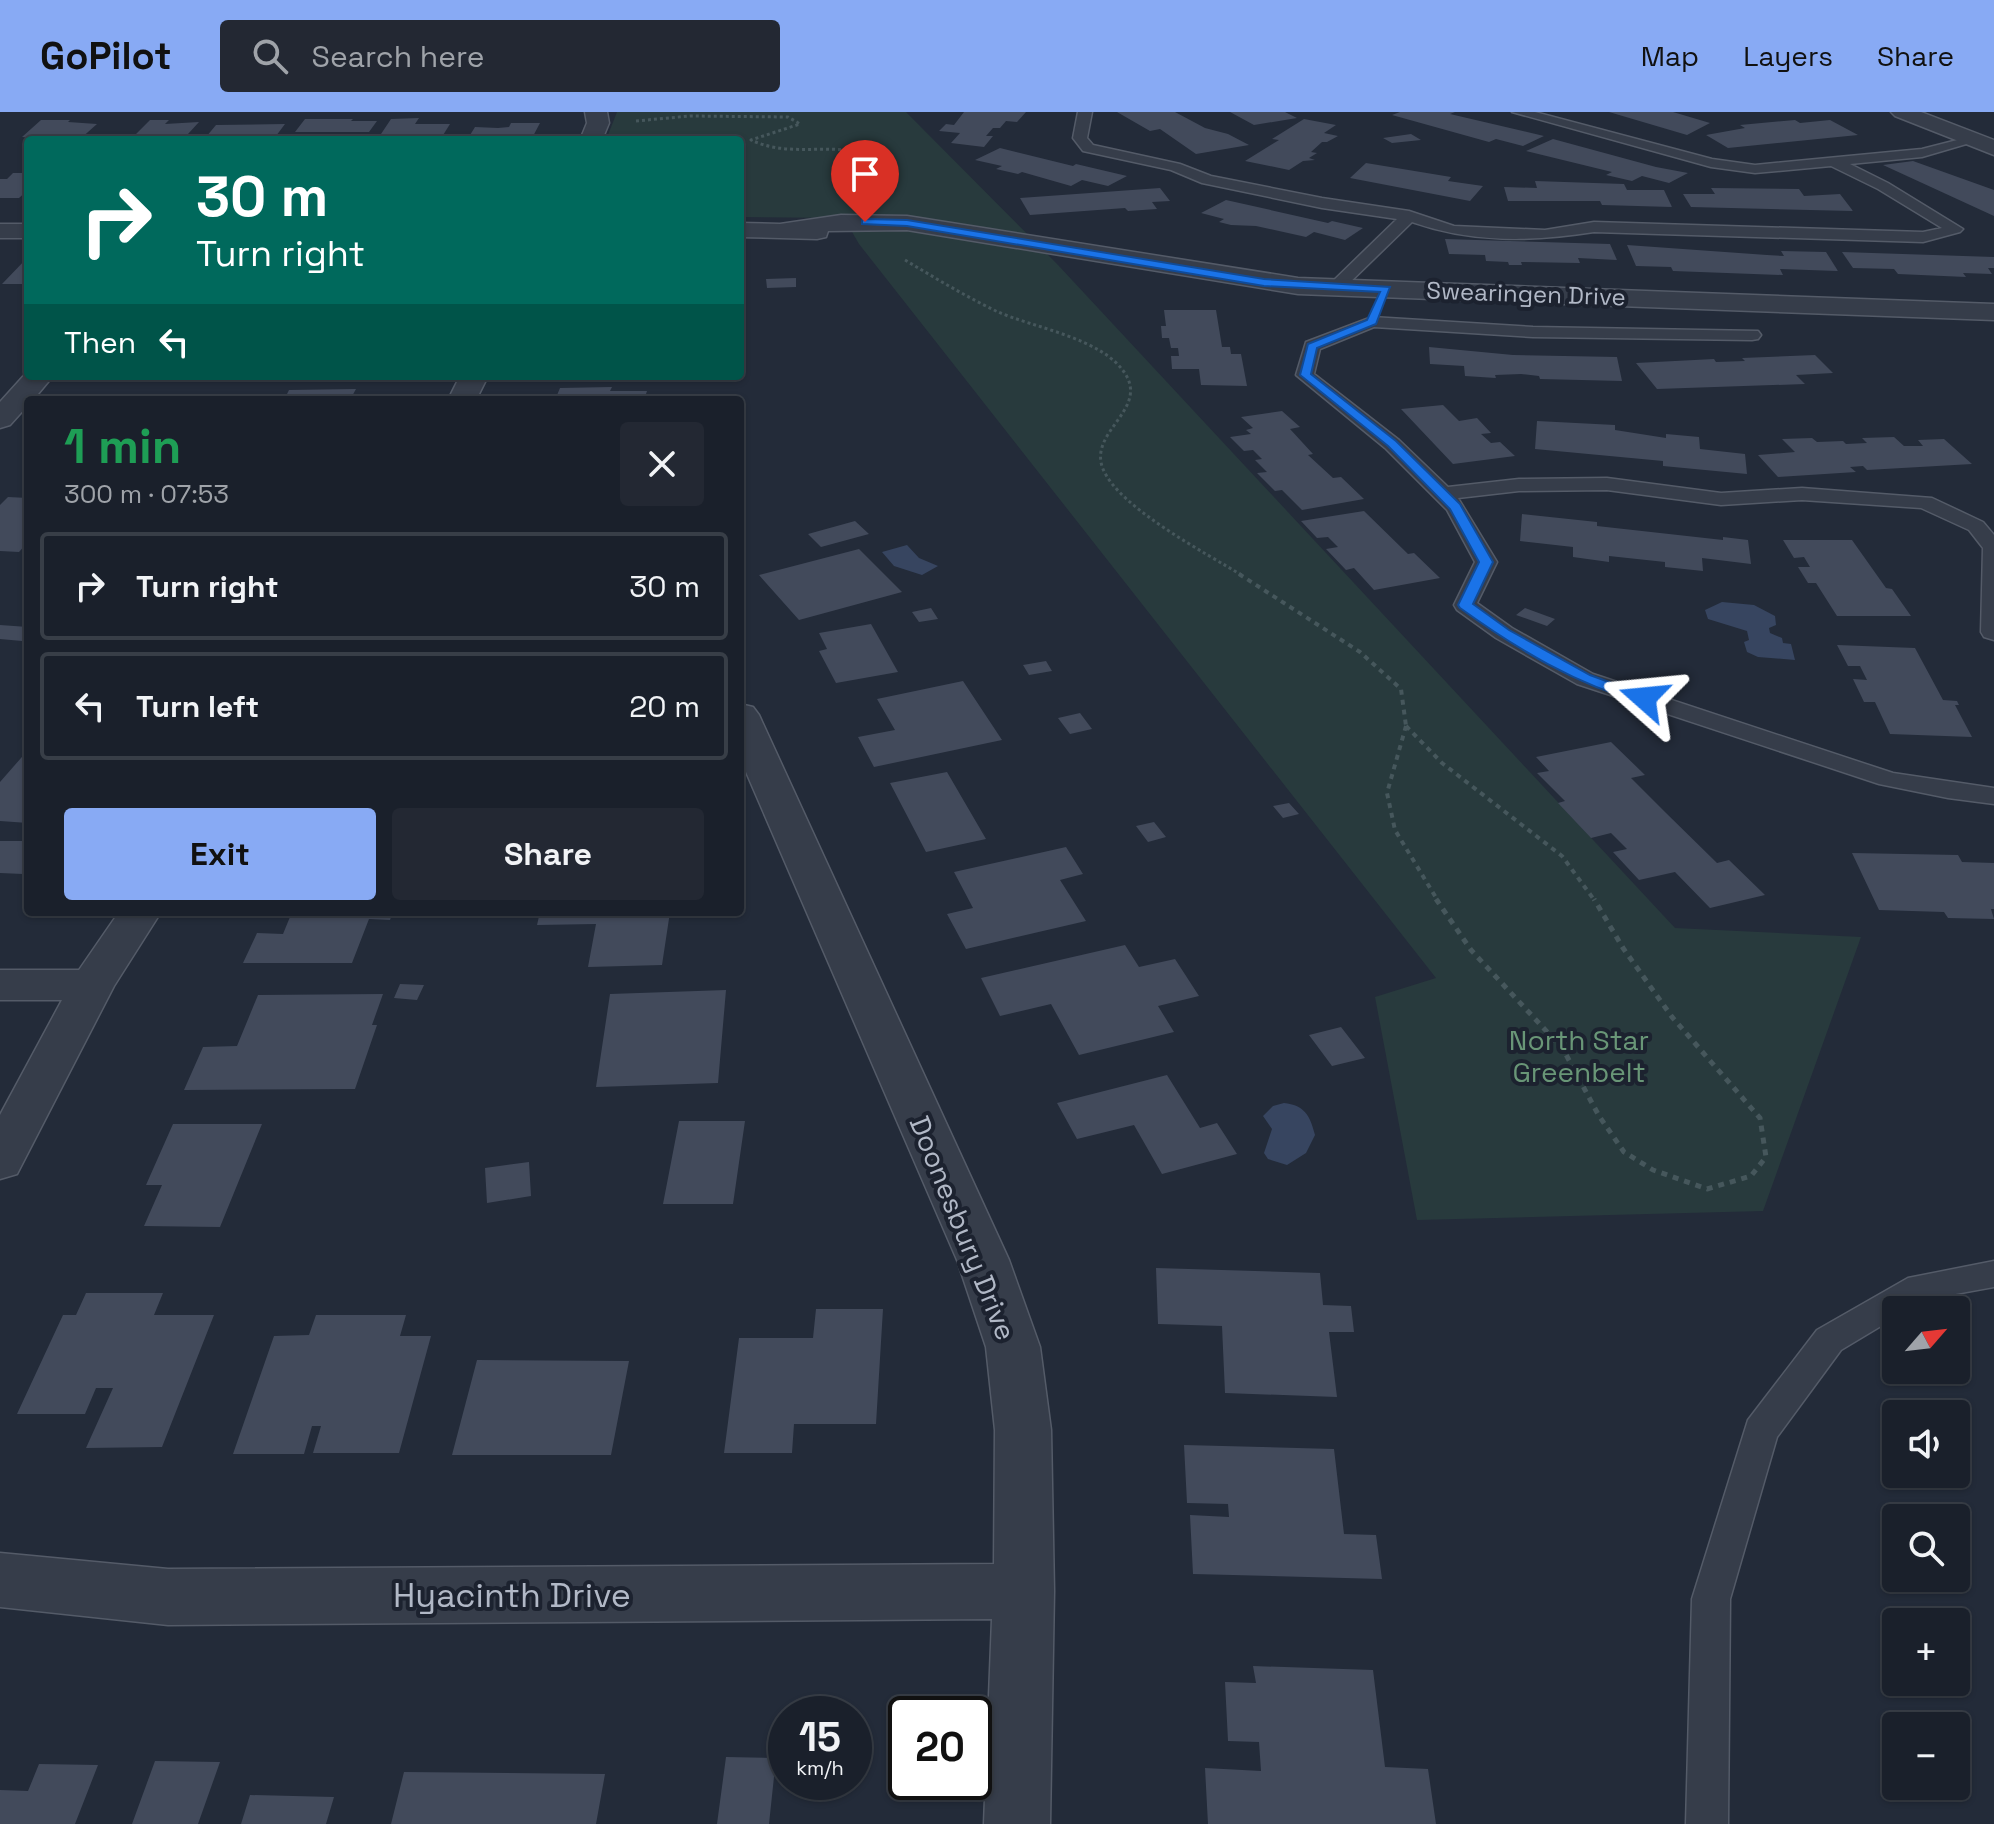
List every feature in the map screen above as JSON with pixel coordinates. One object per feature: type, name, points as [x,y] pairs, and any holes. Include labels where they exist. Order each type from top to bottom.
[{"type":"street","points":[[1902,112],[1987,141]]},
{"type":"street","name":"Swearingen Drive","points":[[744,230],[788,229],[905,237],[965,234],[1264,283],[1994,312]]},
{"type":"street","points":[[0,231],[24,231]]},
{"type":"street","points":[[0,419],[35,380]]},
{"type":"street","name":"Doonesbury Drive","points":[[744,724],[983,1260],[1013,1347],[1023,1430],[1024,1591],[1017,1824]]},
{"type":"street","points":[[0,1161],[92,985],[137,916]]},
{"type":"street","points":[[0,985],[92,985]]},
{"type":"street","name":"Hyacinth Drive","points":[[0,1580],[168,1597],[1024,1591]]},
{"type":"lane","points":[[1085,112],[1080,138],[1088,148],[1175,167],[1207,180],[1322,203],[1409,216],[1452,231],[1545,235],[1594,227],[1923,237],[1955,229],[1883,186],[1832,161]]},
{"type":"lane","points":[[1519,112],[1711,163],[1755,169],[1922,153],[1987,141]]},
{"type":"lane","points":[[1336,287],[1409,216]]},
{"type":"lane","points":[[1372,322],[1386,289]]},
{"type":"lane","points":[[1752,335],[1533,332],[1372,322],[1312,346],[1305,375],[1392,444],[1456,507],[1486,562],[1465,605],[1504,633],[1585,679],[1888,779],[1994,796]]},
{"type":"lane","points":[[1443,494],[1519,485],[1607,484],[1721,499],[1802,494],[1925,502],[1976,526],[1993,548],[1994,633]]},
{"type":"lane","points":[[1707,1824],[1711,1599],[1761,1431],[1829,1340],[1920,1287],[1994,1274]]},
{"type":"path","points":[[595,125],[736,114],[788,117],[800,124],[792,129],[759,134],[751,140],[759,146],[844,148],[881,157],[890,166],[888,191]]},
{"type":"path","points":[[893,252],[960,293],[1004,314],[1084,344],[1117,364],[1127,376],[1129,403],[1099,443],[1098,459],[1114,489],[1147,515],[1360,652],[1401,689],[1406,726],[1387,793],[1395,830],[1422,879],[1471,950],[1563,1049],[1599,1116],[1624,1152],[1653,1170],[1707,1189],[1751,1176],[1766,1157],[1760,1118],[1672,1017],[1623,948],[1585,884],[1562,856],[1442,763],[1406,726]]},
{"type":"green space","name":"North Star Greenbelt","points":[[617,112],[906,112],[1058,265],[1675,928],[1861,937],[1763,1211],[1417,1220],[1375,997],[1436,978],[859,244],[844,218],[744,217],[744,136],[608,136]]},
{"type":"water","points":[[907,545],[919,558],[938,566],[922,575],[894,566],[882,552]]},
{"type":"water","points":[[1722,602],[1754,605],[1775,616],[1776,625],[1769,628],[1770,633],[1782,638],[1783,643],[1791,644],[1795,660],[1758,657],[1747,652],[1744,642],[1749,640],[1747,631],[1708,619],[1705,610]]},
{"type":"water","points":[[1284,1103],[1305,1112],[1315,1135],[1306,1153],[1287,1165],[1268,1159],[1264,1153],[1272,1129],[1263,1116],[1273,1106]]},
{"type":"building","points":[[964,112],[1026,112],[1017,122],[1006,121],[1000,128],[993,128],[986,136],[993,136],[984,147],[951,143],[960,133],[939,131],[946,124],[954,125]]},
{"type":"building","points":[[1117,112],[1175,112],[1249,145],[1196,154],[1160,129],[1150,131]]},
{"type":"building","points":[[1230,112],[1285,112],[1297,118],[1254,125]]},
{"type":"building","points":[[1400,112],[1455,112],[1450,114],[1544,136],[1523,146],[1496,139],[1489,142],[1392,115]]},
{"type":"building","points":[[1609,112],[1673,112],[1710,123],[1687,135]]},
{"type":"building","points":[[419,118],[415,124],[450,124],[442,136],[380,136],[391,119]]},
{"type":"building","points":[[305,119],[377,121],[369,132],[295,132]]},
{"type":"building","points":[[1304,119],[1336,125],[1324,133],[1338,136],[1322,142],[1311,152],[1317,153],[1309,158],[1315,160],[1303,161],[1289,170],[1245,161],[1279,140],[1272,139]]},
{"type":"building","points":[[41,120],[97,124],[84,136],[22,137]]},
{"type":"building","points":[[150,120],[169,120],[165,124],[199,122],[188,134],[136,134]]},
{"type":"building","points":[[1795,120],[1800,123],[1830,120],[1858,135],[1728,148],[1706,135],[1745,128],[1740,125]]},
{"type":"building","points":[[511,123],[540,123],[533,136],[469,136],[475,127],[509,127]]},
{"type":"building","points":[[285,124],[276,136],[207,136],[216,125]]},
{"type":"building","points":[[1411,134],[1421,140],[1392,143],[1383,138]]},
{"type":"building","points":[[1553,139],[1688,173],[1669,183],[1642,176],[1632,181],[1606,175],[1612,172],[1526,151]]},
{"type":"building","points":[[1000,148],[1127,176],[1108,186],[1082,180],[1071,186],[1022,172],[1018,174],[996,169],[1002,166],[975,160]]},
{"type":"building","points":[[1913,161],[1994,190],[1994,216],[1883,165]]},
{"type":"building","points":[[1366,163],[1451,177],[1448,181],[1483,186],[1470,201],[1350,178]]},
{"type":"building","points":[[13,173],[24,173],[24,194],[19,198],[0,198],[0,179],[7,179]]},
{"type":"building","points":[[1535,181],[1624,184],[1627,190],[1664,190],[1672,207],[1602,205],[1600,201],[1508,201],[1504,187],[1537,188]]},
{"type":"building","points":[[1160,188],[1170,201],[1152,202],[1157,209],[1128,211],[1125,208],[1030,215],[1020,198]]},
{"type":"building","points":[[1711,188],[1799,189],[1804,196],[1840,194],[1853,211],[1691,207],[1683,194],[1715,194]]},
{"type":"building","points":[[1226,200],[1363,228],[1345,240],[1314,232],[1306,237],[1256,226],[1231,225],[1219,222],[1224,219],[1201,213]]},
{"type":"building","points":[[1445,239],[1610,244],[1617,260],[1578,258],[1580,263],[1521,262],[1522,265],[1509,265],[1508,262],[1486,261],[1485,255],[1449,254]]},
{"type":"building","points":[[1627,245],[1784,256],[1781,251],[1826,252],[1838,271],[1780,269],[1783,275],[1673,271],[1671,267],[1636,266]]},
{"type":"building","points":[[1842,252],[1994,257],[1994,268],[1988,268],[1992,274],[1963,273],[1966,277],[1898,274],[1894,269],[1853,268]]},
{"type":"building","points":[[24,261],[24,284],[2,284]]},
{"type":"building","points":[[796,278],[796,287],[767,288],[766,279]]},
{"type":"building","points":[[1164,310],[1216,310],[1222,347],[1230,347],[1231,354],[1241,354],[1247,386],[1201,385],[1199,369],[1172,369],[1171,356],[1179,356],[1178,348],[1171,348],[1169,338],[1162,338],[1161,326],[1166,326]]},
{"type":"building","points":[[1429,347],[1513,355],[1617,357],[1622,381],[1540,379],[1539,376],[1521,374],[1495,375],[1496,378],[1465,376],[1464,366],[1430,364]]},
{"type":"building","points":[[1815,355],[1833,373],[1796,375],[1805,384],[1657,389],[1636,363],[1714,359],[1716,362],[1745,361],[1742,358]]},
{"type":"building","points":[[612,387],[610,391],[647,391],[645,396],[557,396],[560,388]]},
{"type":"building","points":[[356,389],[352,396],[273,396],[287,394],[289,390]]},
{"type":"building","points":[[121,394],[171,394],[170,396],[119,396]]},
{"type":"building","points":[[1443,405],[1459,421],[1477,418],[1491,433],[1481,434],[1491,443],[1500,442],[1515,456],[1453,464],[1401,409]]},
{"type":"building","points":[[1282,411],[1300,427],[1290,429],[1313,454],[1308,455],[1333,478],[1341,477],[1364,499],[1302,510],[1282,490],[1275,491],[1257,473],[1267,472],[1255,460],[1262,459],[1253,450],[1244,451],[1230,437],[1251,434],[1246,430],[1253,428],[1241,417]]},
{"type":"building","points":[[1537,421],[1615,425],[1615,430],[1666,438],[1666,434],[1699,437],[1700,449],[1745,454],[1747,474],[1663,466],[1663,461],[1535,449]]},
{"type":"building","points":[[1894,437],[1904,446],[1923,446],[1918,440],[1944,439],[1972,464],[1867,470],[1863,466],[1850,467],[1856,472],[1778,477],[1758,455],[1795,452],[1782,439],[1812,438],[1817,442],[1843,441],[1846,444],[1867,443],[1862,438]]},
{"type":"building","points":[[8,497],[24,498],[24,546],[19,552],[0,551],[0,505]]},
{"type":"building","points":[[1364,511],[1408,554],[1414,553],[1440,578],[1374,590],[1354,568],[1346,570],[1326,549],[1338,547],[1328,537],[1317,538],[1301,521]]},
{"type":"building","points":[[1522,514],[1597,522],[1597,526],[1748,540],[1751,564],[1702,558],[1703,571],[1665,567],[1665,562],[1609,556],[1609,562],[1573,557],[1573,547],[1520,541]]},
{"type":"building","points":[[855,521],[869,534],[821,547],[808,534]]},
{"type":"building","points":[[1783,540],[1852,540],[1886,588],[1892,589],[1911,616],[1837,616],[1816,583],[1808,583],[1798,567],[1810,567],[1804,557],[1794,558]]},
{"type":"building","points":[[859,549],[902,592],[799,620],[759,575]]},
{"type":"building","points":[[931,608],[938,619],[919,622],[912,612]]},
{"type":"building","points":[[1525,608],[1555,619],[1547,626],[1516,615]]},
{"type":"building","points":[[871,624],[898,672],[836,683],[819,651],[827,649],[819,633]]},
{"type":"building","points":[[0,625],[24,627],[22,641],[0,639]]},
{"type":"building","points":[[1837,645],[1915,648],[1943,700],[1957,701],[1959,705],[1955,705],[1972,737],[1890,734],[1875,702],[1864,702],[1853,679],[1867,680],[1860,666],[1848,666]]},
{"type":"building","points":[[1046,661],[1052,671],[1029,675],[1023,665]]},
{"type":"building","points":[[963,681],[1002,740],[874,767],[858,737],[895,730],[877,699]]},
{"type":"building","points":[[1080,713],[1092,729],[1070,734],[1058,718]]},
{"type":"building","points":[[1611,742],[1645,775],[1631,778],[1665,812],[1717,863],[1729,860],[1765,895],[1710,908],[1675,872],[1639,880],[1613,852],[1627,849],[1611,833],[1591,838],[1558,803],[1565,801],[1537,773],[1549,771],[1536,757]]},
{"type":"building","points":[[24,755],[24,823],[0,821],[0,782]]},
{"type":"building","points":[[947,772],[986,839],[926,852],[890,783]]},
{"type":"building","points":[[1289,803],[1299,814],[1283,818],[1273,806]]},
{"type":"building","points":[[1154,822],[1166,837],[1148,842],[1136,826]]},
{"type":"building","points":[[0,841],[24,841],[23,874],[0,873]]},
{"type":"building","points":[[1066,847],[1083,874],[1060,880],[1086,921],[966,949],[947,914],[973,908],[954,872]]},
{"type":"building","points":[[1852,853],[1958,855],[1962,862],[1994,863],[1994,909],[1991,909],[1994,919],[1948,918],[1944,912],[1879,910]]},
{"type":"building","points":[[290,916],[392,916],[390,920],[369,919],[352,963],[243,963],[257,933],[283,934]]},
{"type":"building","points":[[539,916],[669,916],[662,965],[588,967],[596,924],[537,925]]},
{"type":"building","points":[[1125,945],[1139,967],[1175,959],[1199,996],[1158,1006],[1174,1032],[1079,1055],[1051,1004],[1000,1016],[981,978]]},
{"type":"building","points":[[400,984],[424,985],[417,1000],[394,998]]},
{"type":"building","points":[[726,990],[718,1083],[596,1087],[610,994]]},
{"type":"building","points":[[383,994],[372,1025],[377,1025],[355,1089],[184,1090],[203,1047],[237,1046],[258,995]]},
{"type":"building","points":[[1341,1027],[1365,1058],[1332,1066],[1309,1035]]},
{"type":"building","points":[[1167,1075],[1200,1128],[1217,1123],[1237,1154],[1162,1174],[1134,1125],[1077,1139],[1057,1103]]},
{"type":"building","points":[[679,1121],[745,1121],[733,1204],[663,1204]]},
{"type":"building","points":[[173,1124],[262,1124],[220,1227],[144,1226],[162,1185],[146,1185]]},
{"type":"building","points":[[529,1162],[531,1196],[487,1203],[485,1168]]},
{"type":"building","points":[[1156,1268],[1320,1273],[1323,1305],[1351,1306],[1354,1332],[1329,1332],[1337,1397],[1225,1393],[1222,1326],[1158,1324]]},
{"type":"building","points":[[86,1293],[163,1293],[154,1315],[214,1315],[162,1447],[86,1448],[113,1388],[96,1388],[85,1414],[17,1414],[63,1315],[76,1315]]},
{"type":"building","points":[[816,1309],[883,1309],[876,1424],[794,1424],[792,1453],[724,1453],[739,1338],[813,1338]]},
{"type":"building","points":[[316,1315],[406,1315],[400,1336],[431,1336],[399,1453],[313,1453],[321,1426],[312,1426],[304,1454],[233,1454],[274,1336],[309,1335]]},
{"type":"building","points":[[477,1360],[629,1361],[611,1455],[452,1455]]},
{"type":"building","points":[[1184,1445],[1334,1449],[1344,1534],[1376,1535],[1382,1579],[1193,1574],[1190,1515],[1229,1517],[1228,1504],[1187,1503]]},
{"type":"building","points":[[1253,1666],[1373,1670],[1385,1767],[1428,1769],[1436,1824],[1208,1824],[1205,1768],[1261,1771],[1259,1742],[1228,1741],[1225,1682],[1256,1683]]},
{"type":"building","points":[[726,1757],[768,1758],[768,1800],[772,1800],[769,1824],[717,1824]]},
{"type":"building","points":[[155,1761],[220,1762],[198,1824],[132,1824]]},
{"type":"building","points":[[39,1764],[98,1765],[75,1824],[0,1824],[0,1790],[28,1791]]},
{"type":"building","points":[[404,1772],[605,1774],[596,1824],[391,1824]]},
{"type":"building","points":[[250,1795],[334,1797],[326,1824],[241,1824]]},
{"type":"route","points":[[865,222],[907,223],[1264,283],[1386,289],[1372,322],[1312,346],[1305,375],[1392,444],[1456,507],[1486,562],[1465,605],[1504,633],[1585,679],[1644,698]]}]
